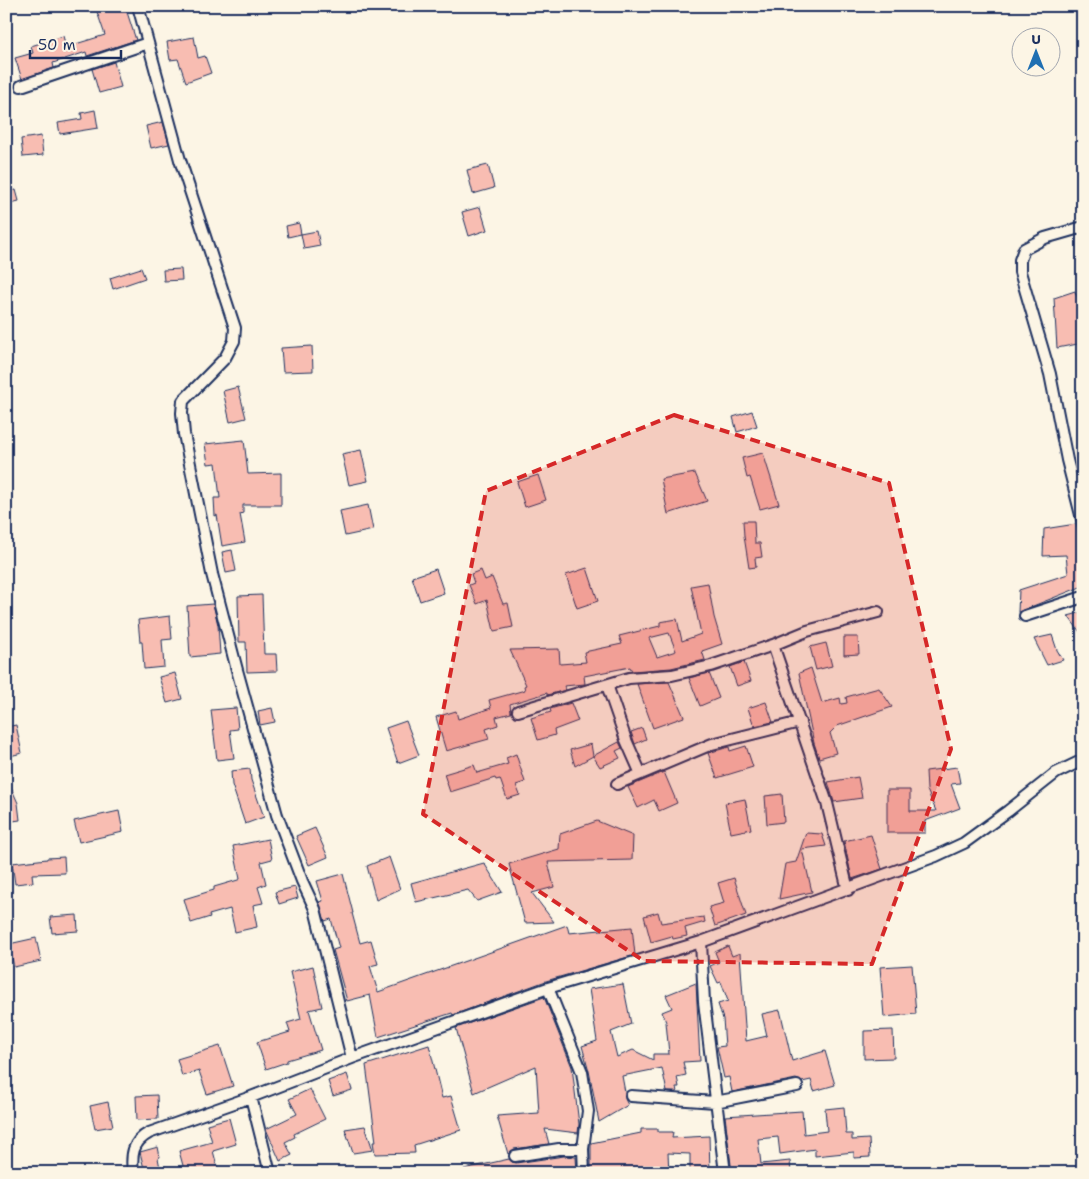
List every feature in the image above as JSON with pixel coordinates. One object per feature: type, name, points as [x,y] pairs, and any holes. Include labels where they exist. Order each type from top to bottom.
[{"type":"street","points":[[138,6],[180,160],[234,328],[234,341],[225,358],[183,401],[184,434],[212,574],[277,815],[302,882],[315,908],[352,1058]]},
{"type":"street","points":[[21,86],[148,43]]},
{"type":"street","points":[[1082,517],[1067,460],[1050,374],[1020,272],[1020,260],[1024,249],[1045,238],[1083,227]]},
{"type":"street","points":[[1025,616],[1083,597]]},
{"type":"street","points":[[518,710],[629,678],[672,675],[702,668],[773,645],[807,631],[878,612]]},
{"type":"street","points":[[773,645],[827,803],[848,890]]},
{"type":"street","points":[[607,685],[626,740],[641,774]]},
{"type":"street","points":[[617,784],[712,744],[800,722]]},
{"type":"street","points":[[133,1173],[134,1145],[149,1132],[251,1097],[352,1058],[548,988],[700,942],[848,890],[936,856],[964,843],[1056,773],[1083,760]]},
{"type":"street","points":[[700,942],[704,1002],[725,1173]]},
{"type":"street","points":[[548,988],[582,1072],[588,1111],[583,1150],[584,1173]]},
{"type":"street","points":[[631,1096],[715,1102],[797,1086]]},
{"type":"street","points":[[251,1097],[270,1173]]},
{"type":"street","points":[[515,1156],[559,1149],[583,1150]]},
{"type":"highlighted area","points":[[674,415],[889,483],[951,749],[872,964],[644,961],[423,814],[486,491]]},
{"type":"building","points":[[95,6],[125,6],[136,40],[87,56],[86,52],[53,63],[54,68],[22,79],[15,58],[33,53],[31,46],[63,36],[66,47],[105,35]]},
{"type":"building","points":[[194,37],[198,58],[205,56],[211,73],[186,82],[178,59],[170,60],[167,42]]},
{"type":"building","points":[[114,62],[121,87],[99,93],[92,69]]},
{"type":"building","points":[[95,110],[98,128],[60,134],[58,123],[82,119],[81,113]]},
{"type":"building","points":[[163,122],[169,144],[151,148],[146,126]]},
{"type":"building","points":[[41,136],[43,155],[23,157],[21,139]]},
{"type":"building","points":[[488,165],[494,188],[473,194],[467,170]]},
{"type":"building","points":[[16,190],[19,201],[6,204],[6,192]]},
{"type":"building","points":[[480,207],[487,230],[469,236],[462,212]]},
{"type":"building","points":[[299,223],[301,234],[288,237],[286,226]]},
{"type":"building","points":[[317,231],[320,246],[304,249],[301,234]]},
{"type":"building","points":[[141,268],[145,278],[113,289],[110,278]]},
{"type":"building","points":[[181,269],[182,280],[164,281],[163,270]]},
{"type":"building","points":[[1075,291],[1083,312],[1083,343],[1057,348],[1054,298]]},
{"type":"building","points":[[312,346],[313,371],[283,372],[281,348]]},
{"type":"building","points":[[238,387],[246,418],[230,422],[223,391]]},
{"type":"building","points":[[752,411],[757,426],[737,432],[733,417]]},
{"type":"building","points":[[244,440],[248,474],[281,473],[281,505],[243,505],[243,513],[240,514],[245,542],[222,546],[217,515],[215,516],[214,498],[220,498],[216,463],[208,464],[205,444]]},
{"type":"building","points":[[361,450],[368,481],[349,485],[342,454]]},
{"type":"building","points":[[763,453],[779,504],[760,509],[750,477],[747,478],[742,458]]},
{"type":"building","points":[[695,473],[707,501],[668,514],[661,479]]},
{"type":"building","points":[[538,475],[546,500],[525,507],[517,482]]},
{"type":"building","points":[[368,505],[373,530],[345,536],[340,511]]},
{"type":"building","points":[[743,521],[754,521],[755,543],[760,543],[762,557],[755,558],[756,567],[749,568]]},
{"type":"building","points":[[1076,524],[1083,552],[1083,586],[1018,612],[1019,590],[1068,574],[1066,555],[1043,556],[1044,529]]},
{"type":"building","points":[[232,550],[236,571],[226,573],[222,552]]},
{"type":"building","points":[[587,568],[598,601],[577,608],[566,575]]},
{"type":"building","points":[[436,569],[444,593],[420,601],[412,577]]},
{"type":"building","points":[[481,570],[485,580],[492,577],[503,604],[508,603],[513,627],[494,631],[487,600],[477,604],[469,585],[474,583],[471,574]]},
{"type":"building","points":[[708,583],[714,617],[722,644],[702,651],[705,660],[671,668],[632,671],[630,667],[584,676],[585,684],[564,686],[566,690],[547,695],[547,693],[510,704],[511,713],[496,717],[498,725],[486,729],[489,739],[446,751],[436,717],[456,711],[458,719],[491,708],[489,700],[525,690],[524,686],[526,685],[510,650],[559,649],[560,664],[586,662],[584,652],[622,644],[619,636],[660,626],[660,622],[677,619],[682,641],[701,634],[691,586]],"holes":[[[669,633],[676,651],[657,657],[649,638]]]},
{"type":"building","points":[[262,595],[264,654],[276,654],[277,671],[247,672],[246,642],[239,642],[238,596]]},
{"type":"building","points":[[213,604],[218,625],[220,654],[190,657],[187,606]]},
{"type":"building","points":[[1083,612],[1083,636],[1068,616]]},
{"type":"building","points":[[170,616],[172,639],[162,640],[164,667],[144,669],[138,620]]},
{"type":"building","points":[[1052,635],[1063,660],[1047,665],[1034,639]]},
{"type":"building","points":[[844,637],[858,637],[859,654],[844,655]]},
{"type":"building","points":[[826,643],[832,666],[816,670],[810,647]]},
{"type":"building","points":[[744,662],[751,681],[737,686],[730,667]]},
{"type":"building","points":[[811,668],[822,703],[840,698],[841,704],[847,703],[846,697],[879,688],[892,707],[837,726],[830,733],[836,753],[819,758],[799,673]]},
{"type":"building","points":[[175,673],[182,699],[167,703],[159,677]]},
{"type":"building","points":[[709,673],[719,698],[700,706],[689,678]]},
{"type":"building","points":[[669,682],[684,717],[653,728],[637,684]]},
{"type":"building","points":[[766,702],[773,722],[754,726],[748,708]]},
{"type":"building","points":[[571,703],[578,721],[554,730],[555,735],[538,740],[531,718],[551,712],[550,709]]},
{"type":"building","points":[[236,708],[238,729],[230,730],[234,758],[217,760],[211,710]]},
{"type":"building","points":[[272,708],[275,722],[260,725],[258,711]]},
{"type":"building","points":[[406,721],[419,755],[398,763],[386,728]]},
{"type":"building","points":[[16,725],[22,753],[6,757],[6,727]]},
{"type":"building","points":[[642,728],[646,739],[635,744],[631,732]]},
{"type":"building","points":[[619,742],[622,748],[616,751],[620,758],[600,767],[593,756]]},
{"type":"building","points":[[591,744],[593,756],[575,766],[570,750]]},
{"type":"building","points":[[746,746],[753,767],[717,778],[708,753],[729,747],[730,751]]},
{"type":"building","points":[[516,754],[525,782],[516,785],[520,795],[507,799],[500,779],[496,780],[495,778],[450,792],[444,774],[474,765],[477,773],[508,764],[506,758]]},
{"type":"building","points":[[957,767],[960,783],[951,784],[960,808],[925,821],[925,833],[887,833],[887,790],[910,790],[910,811],[936,811],[927,790],[926,771]]},
{"type":"building","points":[[250,769],[251,780],[264,817],[245,824],[232,785],[231,771]]},
{"type":"building","points":[[664,772],[677,803],[659,811],[654,800],[638,808],[628,787]]},
{"type":"building","points":[[6,776],[18,803],[20,820],[6,822]]},
{"type":"building","points":[[858,777],[862,798],[834,802],[828,782]]},
{"type":"building","points":[[782,794],[784,822],[767,824],[765,796]]},
{"type":"building","points":[[745,799],[751,829],[731,833],[725,803]]},
{"type":"building","points":[[119,811],[123,832],[79,842],[74,821]]},
{"type":"building","points":[[597,821],[633,836],[632,860],[548,862],[554,887],[532,893],[554,922],[525,923],[509,864],[559,849],[560,834]]},
{"type":"building","points":[[315,828],[328,857],[309,865],[296,836]]},
{"type":"building","points":[[806,833],[822,834],[826,846],[802,849],[812,892],[779,899],[785,864],[796,862]]},
{"type":"building","points":[[871,835],[882,869],[852,879],[844,841]]},
{"type":"building","points":[[268,839],[272,859],[261,862],[266,884],[258,887],[263,903],[253,905],[257,927],[235,932],[230,909],[191,923],[184,899],[214,890],[214,887],[240,879],[233,846]]},
{"type":"building","points":[[64,857],[65,873],[32,874],[33,882],[15,884],[12,863]]},
{"type":"building","points":[[389,857],[400,889],[376,900],[367,866]]},
{"type":"building","points":[[484,863],[502,892],[477,901],[468,890],[416,902],[411,883]]},
{"type":"building","points":[[343,874],[360,943],[371,940],[378,964],[370,966],[378,992],[567,925],[569,933],[632,927],[635,955],[546,981],[453,1015],[452,1013],[378,1037],[370,995],[347,1001],[333,950],[339,948],[331,919],[325,921],[319,902],[323,901],[317,881]]},
{"type":"building","points":[[734,878],[746,915],[715,926],[709,907],[724,903],[718,883]]},
{"type":"building","points":[[295,887],[298,898],[279,904],[275,892]]},
{"type":"building","points":[[658,912],[661,923],[704,917],[705,922],[685,928],[687,936],[673,939],[672,936],[651,942],[644,916]]},
{"type":"building","points":[[77,915],[78,931],[52,933],[50,917]]},
{"type":"building","points":[[36,938],[41,961],[14,967],[9,944]]},
{"type":"building","points":[[728,946],[732,956],[740,953],[746,1041],[767,1036],[762,1014],[780,1010],[792,1061],[825,1051],[835,1085],[814,1091],[811,1080],[802,1082],[796,1079],[732,1092],[729,1077],[724,1078],[717,1047],[725,1046],[723,1019],[718,1004],[728,1001],[721,982],[718,983],[710,966],[719,962],[715,952]]},
{"type":"building","points":[[912,965],[916,1014],[884,1017],[880,967]]},
{"type":"building","points":[[313,966],[322,1007],[309,1010],[321,1050],[287,1060],[287,1062],[266,1069],[257,1042],[290,1032],[287,1023],[301,1019],[290,972]]},
{"type":"building","points":[[696,983],[700,1061],[683,1062],[686,1075],[677,1077],[679,1087],[676,1087],[677,1092],[667,1092],[662,1068],[622,1076],[625,1099],[628,1105],[599,1122],[582,1046],[597,1041],[589,989],[623,984],[631,1024],[611,1032],[617,1057],[633,1050],[653,1060],[653,1054],[669,1054],[666,1022],[662,1012],[672,1008],[666,995]]},
{"type":"building","points":[[544,997],[572,1067],[579,1124],[578,1133],[545,1129],[549,1144],[514,1149],[508,1154],[497,1116],[539,1113],[536,1066],[474,1093],[456,1028]]},
{"type":"building","points":[[893,1030],[894,1058],[864,1059],[864,1031]]},
{"type":"building","points":[[429,1045],[442,1098],[451,1096],[461,1130],[414,1145],[415,1153],[375,1154],[373,1142],[376,1142],[366,1065]]},
{"type":"building","points":[[220,1046],[233,1086],[207,1094],[199,1071],[182,1076],[177,1059]]},
{"type":"building","points":[[347,1074],[352,1090],[333,1096],[328,1081]]},
{"type":"building","points":[[310,1089],[325,1119],[294,1134],[295,1137],[285,1142],[292,1155],[280,1161],[266,1129],[297,1114],[289,1099]]},
{"type":"building","points":[[157,1095],[158,1119],[137,1120],[136,1096]]},
{"type":"building","points":[[108,1102],[113,1126],[95,1129],[90,1106]]},
{"type":"building","points":[[844,1107],[846,1134],[852,1134],[852,1140],[869,1139],[870,1157],[854,1158],[854,1152],[815,1156],[815,1149],[780,1154],[778,1137],[758,1139],[761,1164],[790,1161],[791,1173],[732,1173],[725,1116],[802,1111],[804,1134],[827,1131],[825,1109]]},
{"type":"building","points":[[229,1118],[236,1144],[213,1151],[219,1173],[185,1173],[179,1151],[212,1142],[207,1124]]},
{"type":"building","points":[[365,1126],[373,1150],[353,1153],[345,1129]]},
{"type":"building","points":[[641,1129],[658,1129],[658,1132],[673,1132],[672,1138],[709,1136],[710,1173],[690,1173],[690,1154],[668,1153],[669,1173],[591,1173],[591,1143],[641,1133]]},
{"type":"building","points":[[158,1147],[161,1173],[145,1173],[140,1152]]},
{"type":"building","points":[[564,1156],[576,1157],[577,1173],[465,1173],[464,1169],[509,1159],[516,1163]]}]
